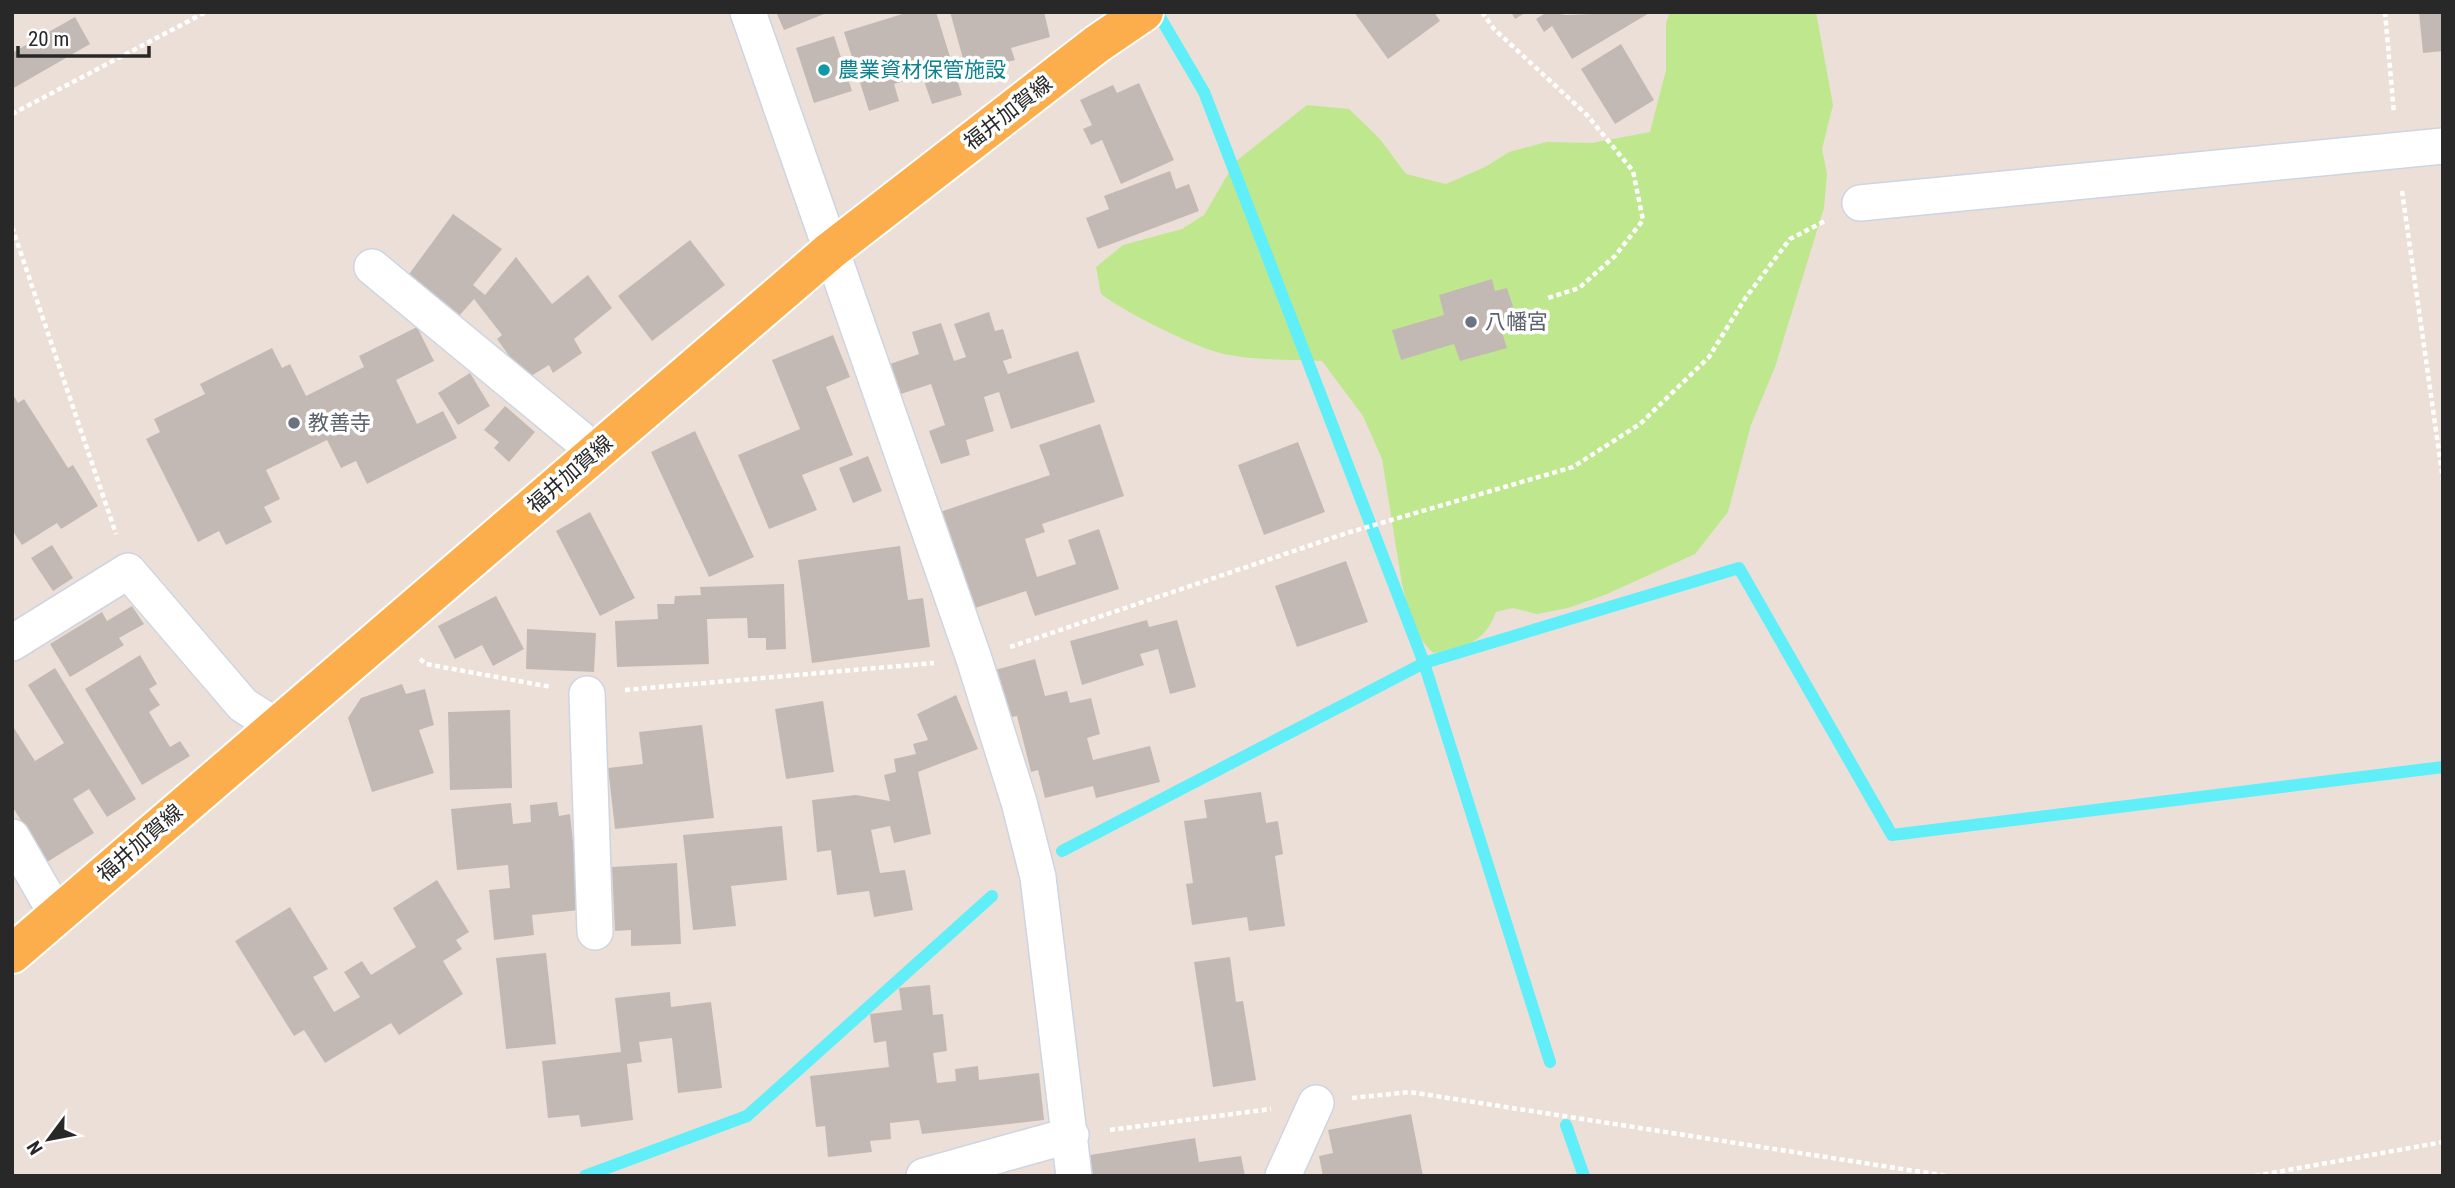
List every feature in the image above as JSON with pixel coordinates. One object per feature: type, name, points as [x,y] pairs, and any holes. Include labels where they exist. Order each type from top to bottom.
[{"type":"main road","name":"福井加賀線","points":[[12,954],[830,251],[1097,44],[1144,12]]},
{"type":"street","points":[[748,12],[974,659],[1019,802],[1038,877],[1074,1176]]},
{"type":"street","points":[[1860,203],[2443,146]]},
{"type":"street","points":[[372,267],[596,452]]},
{"type":"street","points":[[12,643],[128,571],[243,705],[276,726]]},
{"type":"street","points":[[587,694],[595,933]]},
{"type":"street","points":[[12,837],[57,915]]},
{"type":"street","points":[[1283,1176],[1316,1103]]},
{"type":"street","points":[[924,1176],[1070,1135]]},
{"type":"path","points":[[12,114],[206,12]]},
{"type":"path","points":[[1482,12],[1494,29],[1587,115],[1633,172],[1643,220],[1615,256],[1579,288],[1548,298]]},
{"type":"path","points":[[2385,12],[2397,151],[2443,480]]},
{"type":"path","points":[[386,631],[426,664],[587,694],[974,659],[1347,533],[1573,467],[1640,424],[1709,357],[1746,297],[1790,239],[1860,203]]},
{"type":"path","points":[[12,227],[128,571]]},
{"type":"path","points":[[1070,1135],[1410,1093],[1947,1176]]},
{"type":"path","points":[[2255,1176],[2443,1142]]},
{"type":"green space","points":[[1670,12],[1816,12],[1833,105],[1822,149],[1827,174],[1824,208],[1775,367],[1751,425],[1728,512],[1695,554],[1607,594],[1568,608],[1537,614],[1513,608],[1496,612],[1485,631],[1472,642],[1433,653],[1414,632],[1402,584],[1382,459],[1363,416],[1322,361],[1245,357],[1220,353],[1192,343],[1141,318],[1101,294],[1096,267],[1123,245],[1182,229],[1204,215],[1235,162],[1307,105],[1349,109],[1380,139],[1406,174],[1446,184],[1485,167],[1509,152],[1547,142],[1592,143],[1650,132],[1666,70],[1666,23]]},
{"type":"building","points":[[776,12],[829,12],[784,30]]},
{"type":"building","points":[[909,12],[936,12],[962,95],[932,104],[922,75],[894,84],[899,101],[869,111],[844,32]]},
{"type":"building","points":[[950,12],[1044,12],[1050,37],[1011,48],[1015,60],[996,65],[999,71],[969,80]]},
{"type":"building","points":[[1354,12],[1434,12],[1440,21],[1388,59]]},
{"type":"building","points":[[1511,12],[1527,12],[1515,19]]},
{"type":"building","points":[[1547,12],[1566,15],[1651,12],[1572,59],[1552,26],[1544,32],[1536,19]]},
{"type":"building","points":[[2419,12],[2443,12],[2443,51],[2423,53]]},
{"type":"building","points":[[75,17],[90,44],[12,89],[12,53]]},
{"type":"building","name":"農業資材保管施設","points":[[834,36],[852,91],[814,103],[796,48]]},
{"type":"building","points":[[1621,44],[1654,100],[1615,124],[1581,69]]},
{"type":"building","points":[[1139,83],[1174,160],[1121,184],[1102,140],[1091,145],[1083,129],[1092,125],[1080,100],[1113,85],[1117,93]]},
{"type":"building","points":[[1170,171],[1176,189],[1189,184],[1199,211],[1098,249],[1086,218],[1109,209],[1104,196]]},
{"type":"building","points":[[453,214],[502,249],[473,285],[485,295],[516,257],[552,304],[588,275],[612,308],[574,339],[582,353],[553,373],[549,365],[526,379],[497,339],[502,335],[474,299],[459,316],[407,277]]},
{"type":"building","points":[[690,240],[725,285],[652,341],[618,296]]},
{"type":"building","points":[[1492,279],[1495,291],[1507,288],[1520,328],[1502,332],[1507,348],[1460,361],[1454,344],[1401,360],[1392,330],[1444,315],[1439,295]]},
{"type":"building","points":[[989,312],[995,331],[1003,329],[1012,358],[1003,361],[1008,374],[1078,351],[1095,402],[1011,429],[999,392],[984,397],[994,431],[966,440],[970,455],[941,464],[929,431],[945,425],[931,384],[901,394],[890,364],[919,354],[912,332],[941,323],[954,361],[966,357],[954,324]]},
{"type":"building","points":[[417,327],[434,361],[396,380],[417,424],[443,411],[457,438],[367,484],[356,461],[341,468],[327,440],[266,470],[280,499],[264,507],[272,522],[226,545],[219,531],[198,542],[146,439],[160,432],[154,419],[205,394],[200,384],[272,348],[282,368],[290,364],[306,396],[364,367],[359,356]]},
{"type":"building","points":[[833,335],[850,377],[826,387],[853,455],[802,475],[817,510],[769,529],[738,455],[800,429],[772,360]]},
{"type":"building","points":[[470,373],[490,406],[458,425],[438,393]]},
{"type":"building","points":[[12,393],[18,403],[24,399],[68,468],[73,465],[98,506],[61,529],[57,523],[22,545],[12,530]]},
{"type":"building","points":[[505,406],[535,432],[509,462],[494,448],[499,442],[484,430]]},
{"type":"building","points":[[1100,424],[1124,496],[1042,524],[1045,532],[1025,539],[1037,577],[1076,564],[1068,540],[1099,529],[1119,589],[1035,616],[1026,591],[969,610],[937,513],[1050,475],[1039,445]]},
{"type":"building","points":[[695,431],[754,557],[709,577],[651,452]]},
{"type":"building","points":[[1298,442],[1325,512],[1264,535],[1238,465]]},
{"type":"building","points":[[868,456],[882,491],[853,503],[839,468]]},
{"type":"building","points":[[590,512],[635,598],[600,616],[556,531]]},
{"type":"building","points":[[52,545],[73,578],[53,591],[31,558]]},
{"type":"building","points":[[900,546],[908,600],[923,598],[930,647],[812,663],[798,560]]},
{"type":"building","points":[[1346,561],[1368,622],[1297,647],[1275,586]]},
{"type":"building","points":[[784,584],[786,649],[766,650],[766,638],[748,638],[747,618],[707,619],[709,664],[617,667],[615,621],[658,619],[657,604],[674,604],[675,596],[701,595],[700,587]]},
{"type":"building","points":[[496,596],[524,649],[493,666],[482,645],[455,659],[438,626]]},
{"type":"building","points":[[132,606],[144,624],[119,638],[124,645],[70,677],[50,644],[102,612],[107,621]]},
{"type":"building","points":[[1147,620],[1149,627],[1177,620],[1196,687],[1170,694],[1158,649],[1140,654],[1144,665],[1082,685],[1070,641]]},
{"type":"building","points":[[527,629],[596,633],[594,672],[526,669]]},
{"type":"building","points":[[140,655],[157,684],[149,689],[160,705],[149,712],[170,747],[180,741],[190,756],[142,785],[85,689]]},
{"type":"building","points":[[1035,659],[1045,696],[1067,691],[1070,703],[1091,698],[1100,734],[1087,738],[1093,760],[1150,746],[1160,782],[1096,798],[1093,786],[1045,798],[1038,770],[1031,772],[1017,716],[1007,718],[995,670]]},
{"type":"building","points":[[55,668],[136,799],[107,817],[89,789],[73,799],[94,833],[47,862],[12,806],[12,725],[35,761],[64,743],[28,685]]},
{"type":"building","points":[[402,684],[406,694],[425,689],[434,725],[419,730],[434,773],[372,792],[348,718],[361,698]]},
{"type":"building","points":[[956,695],[978,749],[918,772],[931,834],[894,843],[890,826],[871,830],[880,873],[905,870],[913,910],[874,917],[869,891],[837,895],[831,850],[817,852],[812,800],[856,795],[890,801],[884,775],[896,772],[894,759],[916,754],[913,744],[928,740],[917,714]]},
{"type":"building","points":[[823,701],[834,772],[786,779],[775,709]]},
{"type":"building","points":[[510,710],[512,788],[450,790],[448,712]]},
{"type":"building","points":[[702,725],[714,818],[615,829],[608,768],[643,764],[639,732]]},
{"type":"building","points":[[1261,792],[1266,823],[1278,821],[1283,854],[1275,856],[1285,926],[1249,931],[1247,917],[1192,925],[1186,884],[1193,883],[1184,821],[1207,818],[1204,800]]},
{"type":"building","points":[[557,802],[559,816],[570,814],[580,910],[532,915],[534,935],[494,940],[489,890],[510,888],[508,865],[457,870],[451,809],[511,803],[513,824],[531,822],[530,805]]},
{"type":"building","points":[[782,826],[787,880],[731,886],[736,926],[693,930],[683,835]]},
{"type":"building","points":[[677,863],[681,944],[631,946],[631,930],[615,931],[612,867]]},
{"type":"building","points":[[437,880],[469,932],[456,940],[462,949],[443,961],[463,994],[399,1035],[391,1023],[325,1063],[304,1030],[294,1036],[235,941],[290,907],[328,969],[313,977],[334,1012],[360,997],[344,972],[362,961],[371,975],[416,947],[393,908]]},
{"type":"building","points":[[546,953],[556,1044],[506,1049],[496,958]]},
{"type":"building","points":[[1230,957],[1236,1002],[1243,1001],[1256,1080],[1213,1087],[1194,962]]},
{"type":"building","points":[[930,985],[933,1015],[943,1014],[947,1051],[933,1053],[937,1083],[956,1081],[955,1069],[978,1066],[979,1080],[1039,1073],[1044,1120],[922,1134],[919,1120],[890,1123],[891,1139],[870,1141],[872,1152],[828,1157],[825,1126],[816,1127],[810,1076],[889,1067],[886,1041],[874,1043],[870,1014],[902,1010],[899,988]]},
{"type":"building","points":[[670,992],[671,1007],[711,1002],[722,1088],[678,1093],[672,1038],[639,1042],[642,1062],[627,1064],[633,1120],[581,1127],[579,1115],[548,1118],[542,1061],[621,1052],[615,998]]},
{"type":"building","points":[[1411,1114],[1423,1176],[1323,1176],[1319,1156],[1333,1153],[1328,1130]]},
{"type":"building","points":[[1195,1138],[1199,1162],[1241,1156],[1245,1176],[1093,1176],[1090,1155]]},
{"type":"waterway","points":[[1157,12],[1204,92],[1424,663],[1550,1062]]},
{"type":"waterway","points":[[1062,851],[1424,663],[1739,568],[1892,835],[2443,767]]},
{"type":"waterway","points":[[585,1176],[747,1116],[992,896]]},
{"type":"waterway","points":[[1566,1125],[1584,1176]]},
{"type":"place","name":"農業資材保管施設","points":[[824,70]]},
{"type":"place","name":"八幡宮","points":[[1471,322]]},
{"type":"place","name":"教善寺","points":[[294,423]]}]
